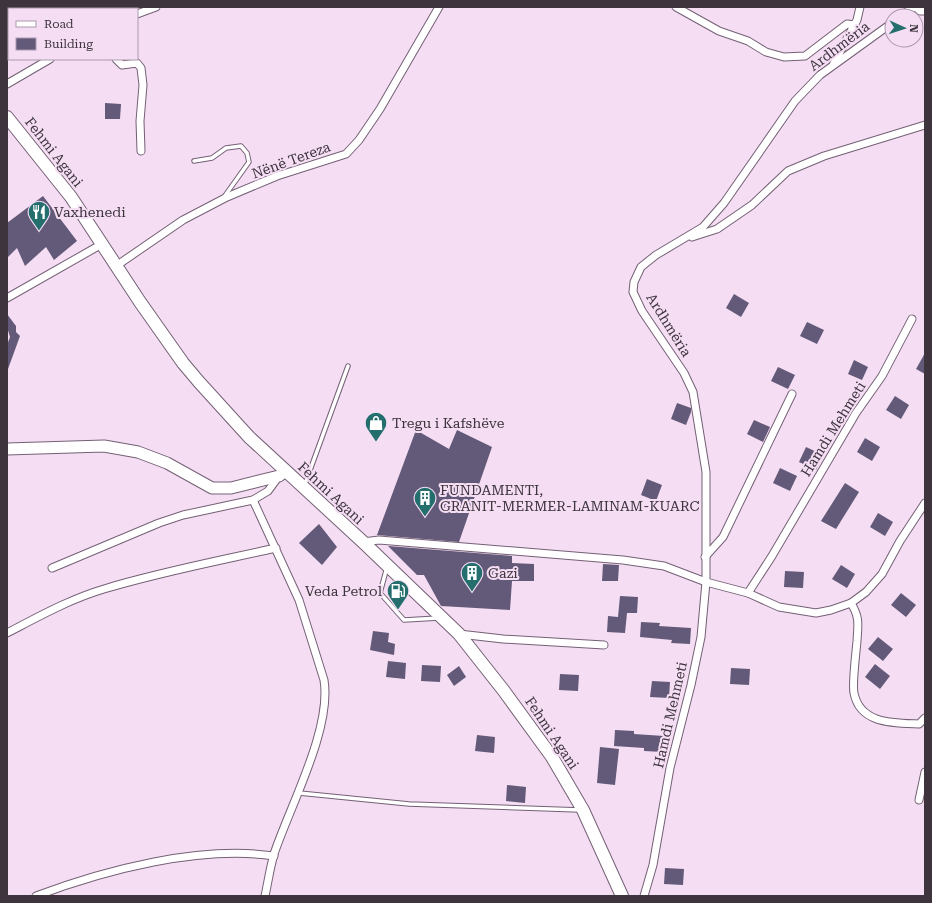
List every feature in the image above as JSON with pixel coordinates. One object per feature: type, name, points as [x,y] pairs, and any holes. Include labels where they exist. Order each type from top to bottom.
[{"type":"main road","name":"Fehmi Agani","points":[[7,117],[71,198],[183,363],[282,473],[304,487],[459,634],[504,691],[552,757],[583,810],[622,896]]},
{"type":"street","points":[[138,14],[156,7]]},
{"type":"street","name":"Nënë Tereza","points":[[116,266],[183,220],[222,200],[277,176],[346,154],[359,140],[380,109],[439,7]]},
{"type":"street","points":[[676,7],[719,31],[748,41],[766,52],[784,57],[805,56],[847,24],[855,25]]},
{"type":"street","points":[[833,64],[855,25],[860,7]]},
{"type":"street","points":[[915,7],[920,11],[925,11]]},
{"type":"street","name":"Ardhmëria","points":[[706,582],[706,472],[693,392],[684,373],[642,311],[633,292],[634,282],[641,267],[703,227],[724,203],[795,101],[820,74],[884,29]]},
{"type":"street","points":[[7,84],[47,60]]},
{"type":"street","points":[[117,60],[122,65],[137,63],[141,68],[143,85],[140,121],[141,151]]},
{"type":"street","points":[[678,242],[717,229],[752,205],[788,171],[824,156],[925,125]]},
{"type":"street","points":[[7,298],[102,244]]},
{"type":"street","name":"Hamdi Mehmeti","points":[[748,593],[772,556],[856,413],[882,376],[912,319]]},
{"type":"street","points":[[705,557],[723,537],[792,394]]},
{"type":"street","points":[[7,450],[104,446],[138,452],[167,463],[212,488],[231,488],[282,473]]},
{"type":"street","points":[[52,568],[159,523],[183,515],[253,500],[268,491],[282,473]]},
{"type":"street","points":[[253,500],[299,600],[324,680],[326,692],[323,718],[298,793],[274,856],[265,896]]},
{"type":"street","points":[[363,542],[379,540],[623,560],[664,566],[706,582],[748,593],[780,606],[816,613],[831,610],[851,603],[866,592],[882,574],[900,541],[925,503]]},
{"type":"street","points":[[7,633],[43,614],[103,589],[276,548]]},
{"type":"street","name":"Hamdi Mehmeti","points":[[644,896],[653,865],[670,768],[691,685],[701,637],[706,582]]},
{"type":"street","points":[[851,603],[858,616],[853,693],[862,712],[874,719],[901,724],[919,724],[925,718]]},
{"type":"street","points":[[459,634],[503,639],[604,645]]},
{"type":"street","points":[[919,800],[925,772]]},
{"type":"street","points":[[36,896],[66,885],[134,867],[211,853],[248,852],[274,856]]},
{"type":"lane","points":[[194,161],[212,158],[226,148],[240,146],[247,153],[249,162],[222,200]]},
{"type":"lane","points":[[304,487],[348,366]]},
{"type":"lane","points":[[387,566],[380,593],[404,620],[442,618]]},
{"type":"lane","points":[[298,793],[409,804],[583,810]]},
{"type":"building","points":[[105,103],[121,104],[120,119],[105,119]]},
{"type":"building","name":"Vaxhenedi","points":[[43,196],[77,241],[54,260],[46,247],[25,266],[17,248],[7,258],[7,223]]},
{"type":"building","points":[[734,294],[749,303],[741,317],[726,308]]},
{"type":"building","points":[[7,314],[16,326],[16,332],[20,336],[8,369],[7,345],[10,337],[7,327]]},
{"type":"building","points":[[807,322],[824,330],[817,344],[800,336]]},
{"type":"building","points":[[925,353],[925,374],[916,369]]},
{"type":"building","points":[[854,360],[868,367],[862,380],[848,374]]},
{"type":"building","points":[[778,367],[795,375],[788,389],[771,381]]},
{"type":"building","points":[[895,396],[909,405],[901,419],[886,410]]},
{"type":"building","points":[[677,403],[691,408],[686,425],[671,419]]},
{"type":"building","points":[[754,420],[770,427],[763,442],[747,434]]},
{"type":"building","name":"FUNDAMENTI, GRANIT-MERMER-LAMINAM-KUARC","points":[[416,430],[449,449],[457,430],[492,447],[459,542],[377,535]]},
{"type":"building","points":[[865,438],[880,447],[872,461],[857,452]]},
{"type":"building","points":[[806,447],[823,455],[816,470],[799,462]]},
{"type":"building","points":[[780,468],[797,476],[790,491],[773,483]]},
{"type":"building","points":[[647,479],[662,485],[656,501],[641,495]]},
{"type":"building","points":[[845,483],[859,492],[836,529],[821,521]]},
{"type":"building","points":[[878,513],[893,522],[885,536],[870,527]]},
{"type":"building","points":[[319,524],[337,547],[322,565],[299,543]]},
{"type":"building","points":[[388,546],[512,556],[512,563],[534,564],[534,581],[512,581],[510,610],[441,606],[424,575],[417,575]]},
{"type":"building","points":[[603,564],[619,565],[618,581],[602,581]]},
{"type":"building","points":[[841,565],[855,574],[847,588],[832,579]]},
{"type":"building","points":[[785,571],[804,572],[803,588],[784,587]]},
{"type":"building","points":[[901,593],[916,605],[906,617],[891,605]]},
{"type":"building","points":[[620,596],[638,597],[637,613],[627,613],[625,633],[607,632],[608,616],[618,617]]},
{"type":"building","points":[[641,622],[660,623],[659,626],[691,628],[690,644],[671,643],[672,640],[640,637]]},
{"type":"building","points":[[373,631],[389,633],[388,642],[395,644],[394,655],[370,650]]},
{"type":"building","points":[[878,637],[893,649],[883,661],[868,649]]},
{"type":"building","points":[[388,661],[406,663],[405,679],[386,677]]},
{"type":"building","points":[[875,664],[890,676],[880,689],[865,677]]},
{"type":"building","points":[[422,665],[441,666],[440,682],[421,681]]},
{"type":"building","points":[[459,666],[466,677],[454,686],[447,675]]},
{"type":"building","points":[[731,668],[750,669],[749,685],[730,684]]},
{"type":"building","points":[[560,674],[579,675],[578,691],[559,690]]},
{"type":"building","points":[[652,681],[670,682],[669,698],[650,697]]},
{"type":"building","points":[[615,730],[634,731],[634,734],[664,736],[663,752],[644,751],[644,748],[614,746]]},
{"type":"building","points":[[477,735],[495,737],[494,753],[475,751]]},
{"type":"building","points":[[600,747],[619,749],[615,785],[597,783]]},
{"type":"building","points":[[507,785],[526,787],[525,803],[506,801]]},
{"type":"building","points":[[665,868],[684,869],[683,885],[664,884]]},
{"type":"place","name":"Vaxhenedi","points":[[39,232]]},
{"type":"place","name":"Tregu i Kafshëve","points":[[376,442]]},
{"type":"place","name":"FUNDAMENTI, GRANIT-MERMER-LAMINAM-KUARC","points":[[425,518]]},
{"type":"place","name":"Gazi","points":[[472,592]]},
{"type":"place","name":"Veda Petrol","points":[[398,610]]}]
